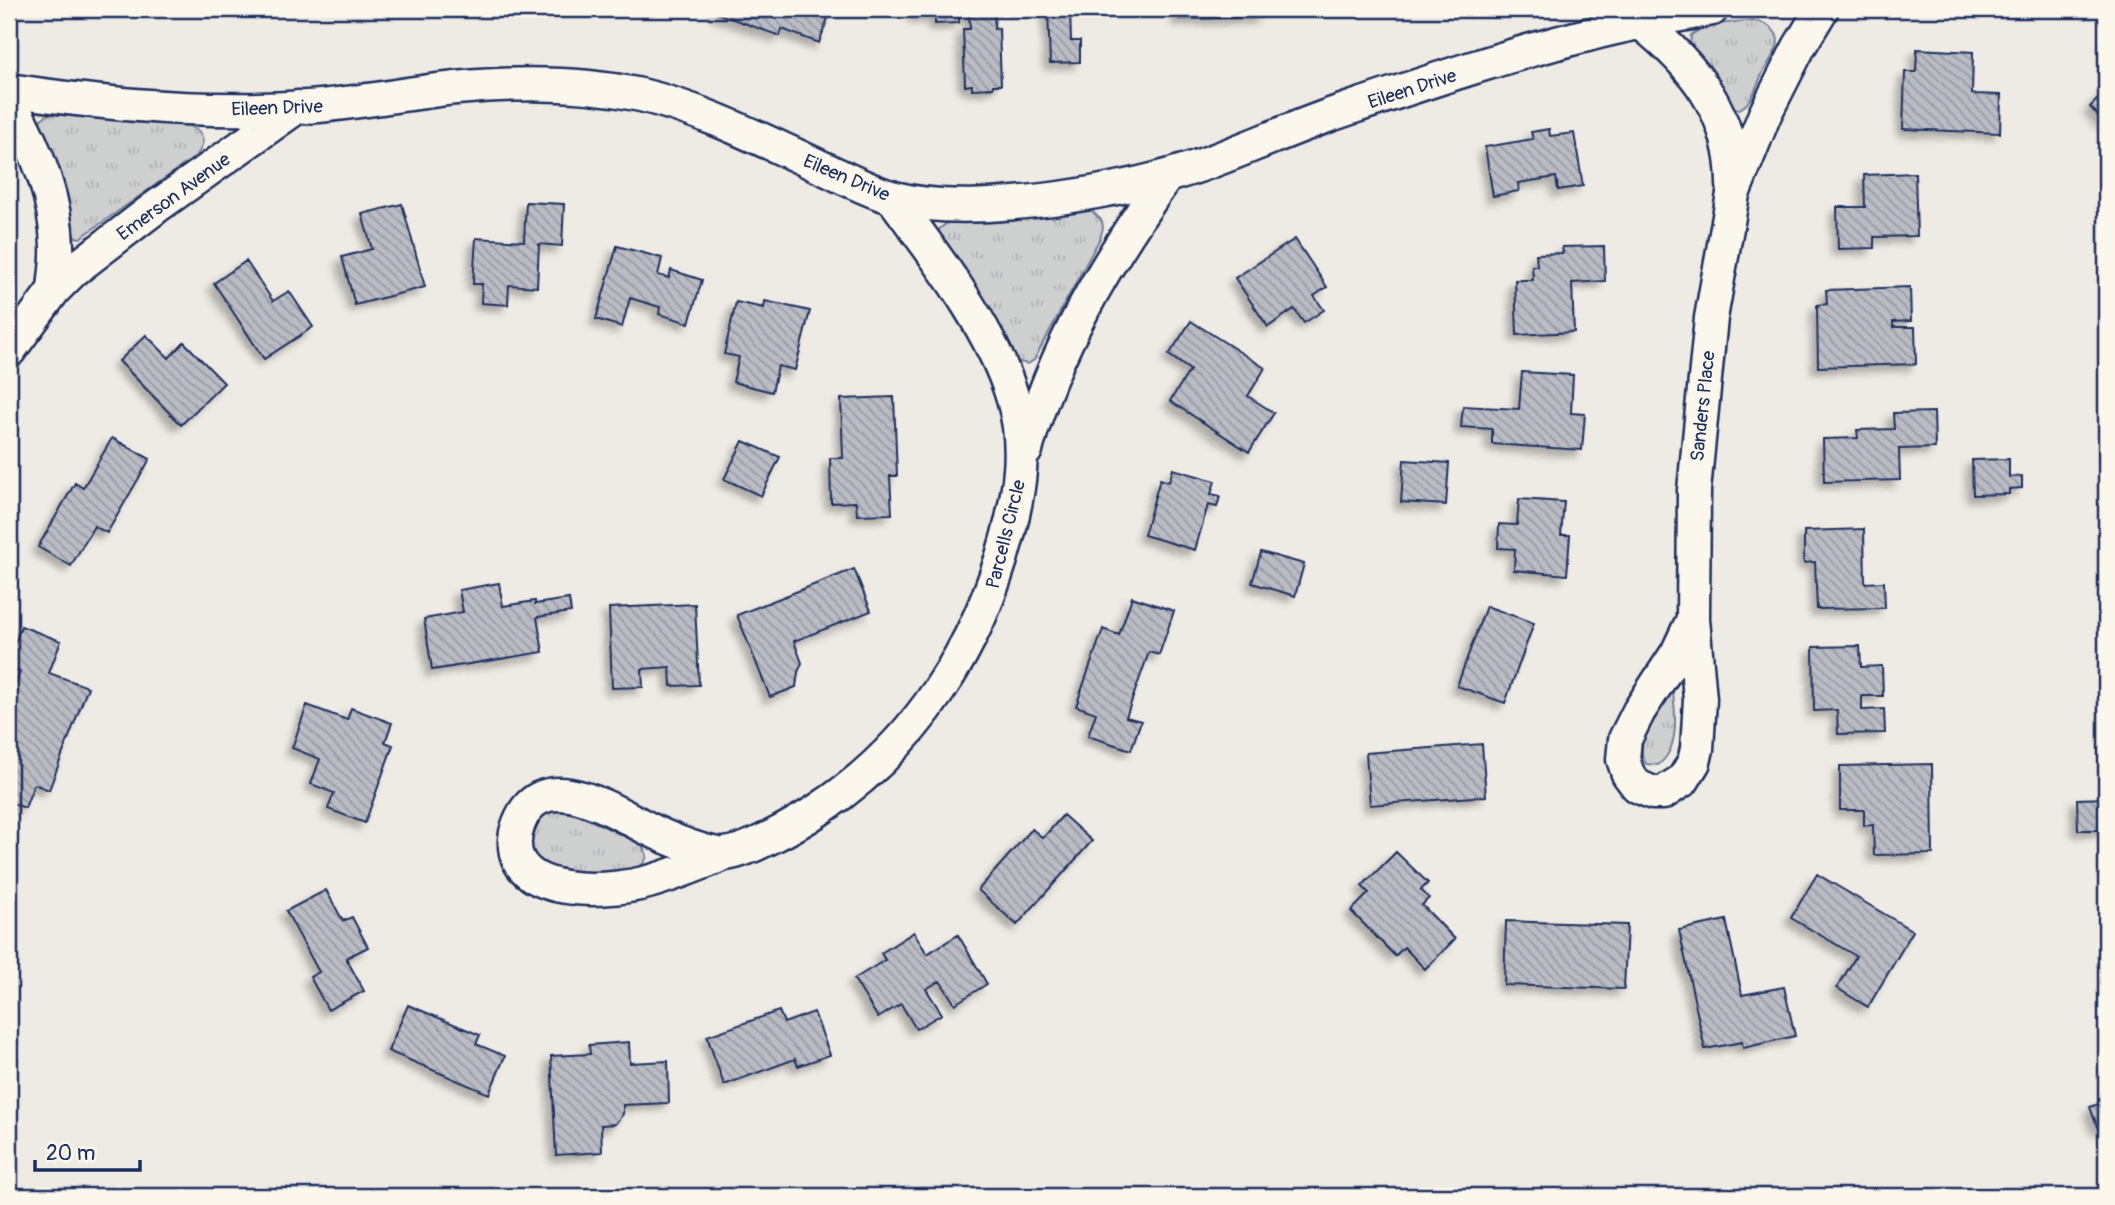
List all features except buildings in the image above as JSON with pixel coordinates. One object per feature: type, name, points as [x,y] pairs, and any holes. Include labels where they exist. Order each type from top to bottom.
[{"type":"street","name":"Eileen Drive","points":[[9,90],[146,106],[232,109],[297,107],[496,85],[557,85],[615,91],[661,100],[704,114],[892,197],[932,204],[1000,204],[1083,194],[1167,176],[1324,117],[1528,50],[1596,32],[1712,9]]},
{"type":"street","name":"Sanders Place","points":[[1693,619],[1677,653],[1639,711],[1625,738],[1623,758],[1628,774],[1637,786],[1653,793],[1663,793],[1683,780],[1694,762],[1699,726],[1700,699],[1693,619],[1693,509],[1711,318],[1733,194],[1765,114],[1822,9]]},
{"type":"street","name":"Sanders Place","points":[[1641,23],[1683,60],[1716,107],[1730,147],[1733,194]]},
{"type":"street","points":[[9,100],[40,166],[52,206],[57,248],[54,290]]},
{"type":"street","name":"Emerson Avenue","points":[[9,351],[54,290],[74,270],[156,207],[297,107]]},
{"type":"street","name":"Parcells Circle","points":[[722,855],[668,838],[591,800],[569,794],[556,794],[533,803],[520,819],[515,837],[517,855],[527,872],[547,884],[574,888],[645,883],[764,840],[820,808],[878,763],[923,713],[955,668],[971,639],[999,570],[1015,508],[1022,465],[1044,391],[1067,341],[1126,237],[1167,176]]},
{"type":"street","name":"Parcells Circle","points":[[892,197],[944,269],[999,363],[1014,403],[1020,429],[1022,465]]},
{"type":"green space","points":[[1761,22],[1771,28],[1776,33],[1778,44],[1751,98],[1739,109],[1730,104],[1690,47],[1691,35],[1711,26]]},
{"type":"green space","points":[[49,114],[189,126],[199,131],[201,148],[195,157],[80,238],[75,237],[70,232],[39,126],[41,119]]},
{"type":"green space","points":[[1092,211],[1102,221],[1100,238],[1034,360],[1028,364],[1019,362],[1011,356],[938,234],[940,228],[948,223],[997,222]]},
{"type":"green space","points":[[1670,693],[1673,693],[1675,712],[1670,751],[1658,765],[1646,764],[1642,755],[1644,737]]},
{"type":"green space","points":[[557,810],[578,815],[642,845],[647,856],[645,862],[628,871],[568,872],[546,866],[532,853],[530,828],[538,817]]}]
